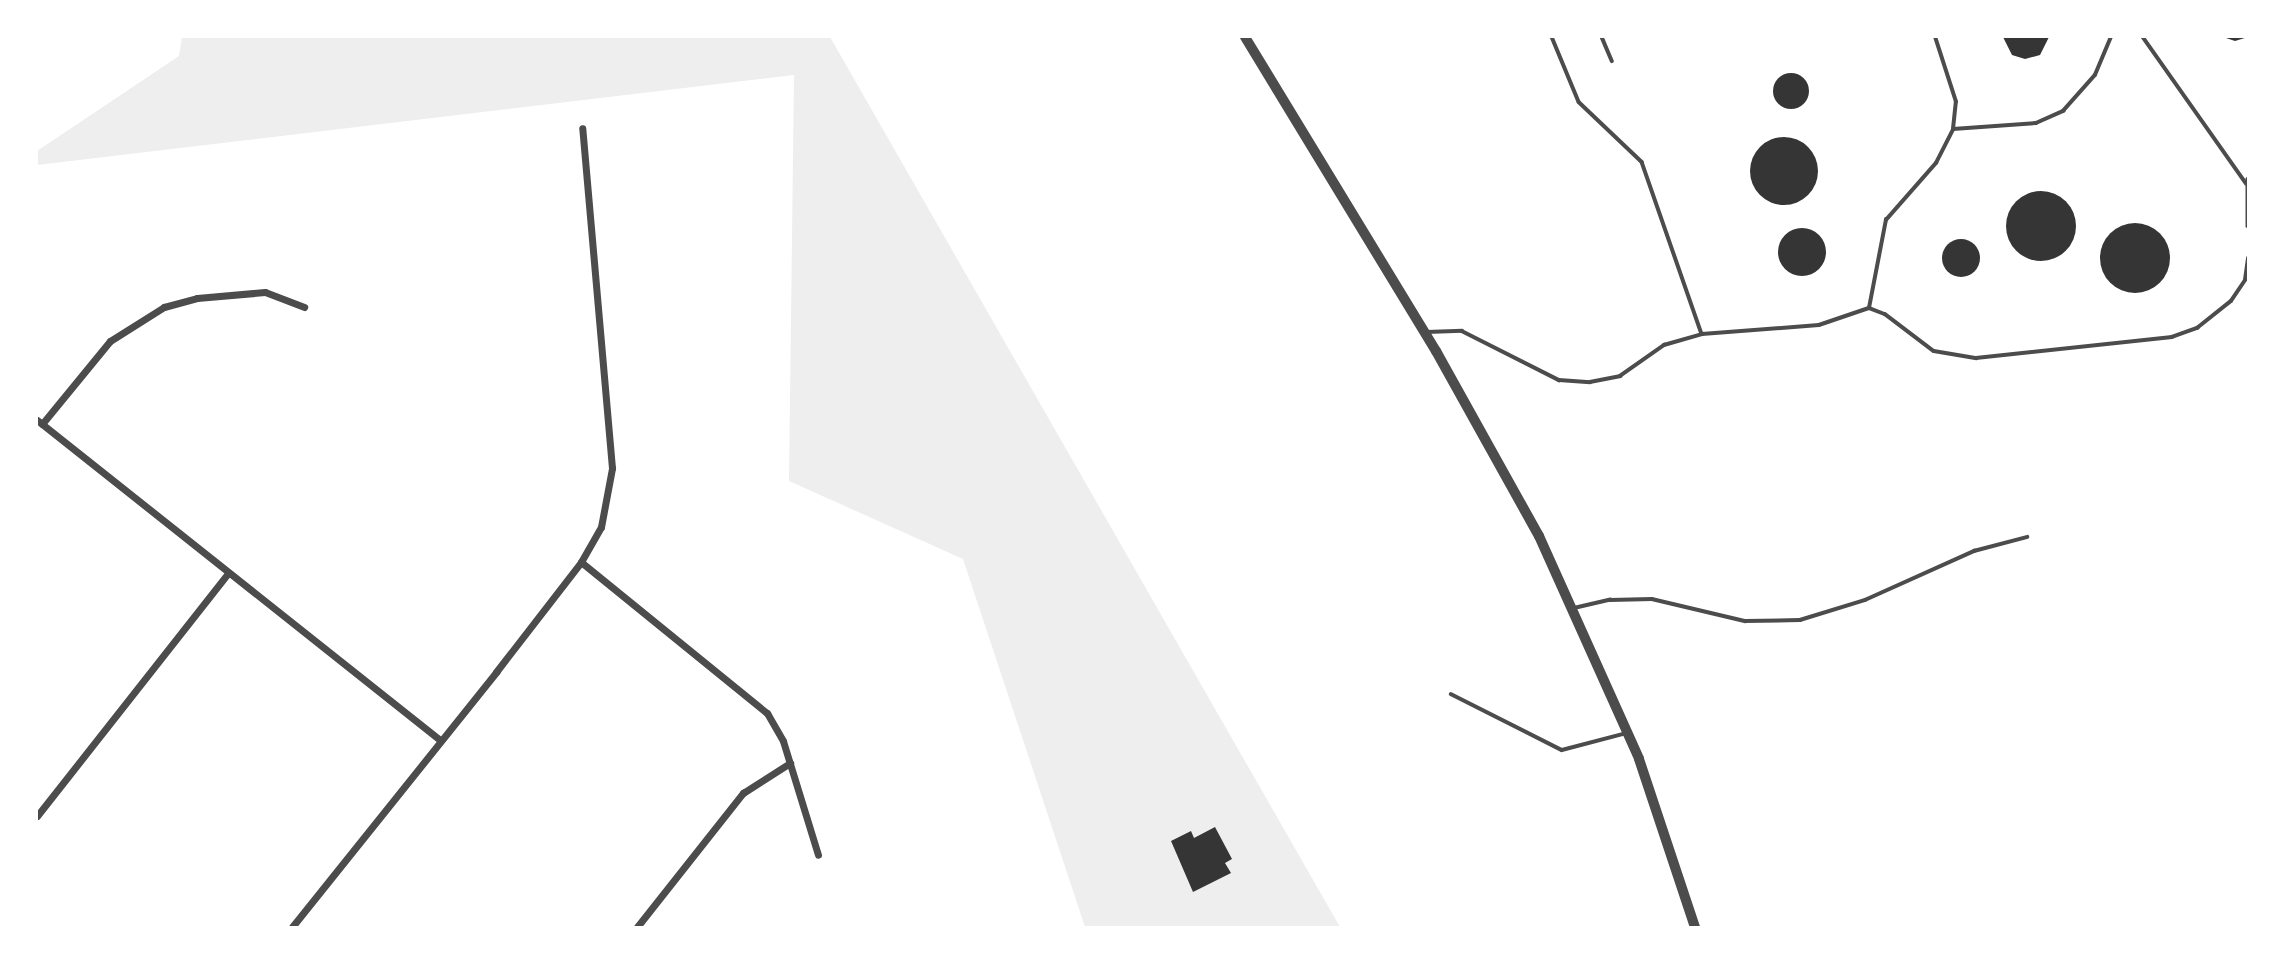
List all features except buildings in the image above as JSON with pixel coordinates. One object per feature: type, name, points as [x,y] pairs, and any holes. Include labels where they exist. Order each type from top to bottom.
[{"type":"street","points":[[1245,37],[1425,332],[1485,436],[1574,608],[1629,733],[1695,927]]},
{"type":"street","points":[[292,927],[581,562],[601,527],[612,468],[582,128]]},
{"type":"street","points":[[304,307],[265,292],[197,298],[164,307],[110,341],[39,422],[440,740]]},
{"type":"street","points":[[581,562],[757,702],[775,725],[790,763],[818,855]]},
{"type":"street","points":[[37,816],[228,573]]},
{"type":"street","points":[[637,927],[743,793],[790,763]]},
{"type":"lane","points":[[1552,37],[1579,102],[1643,162],[1702,334]]},
{"type":"lane","points":[[1602,37],[1612,61]]},
{"type":"lane","points":[[1869,308],[1886,219],[1936,163],[1953,129],[1956,102],[1935,37]]},
{"type":"lane","points":[[1953,129],[2036,123],[2063,111],[2095,75],[2111,37]]},
{"type":"lane","points":[[2143,37],[2247,181],[2248,226]]},
{"type":"lane","points":[[1425,332],[1462,331],[1559,380],[1590,382],[1620,376],[1664,345],[1702,334],[1819,325],[1869,308],[1885,314],[1934,351],[1976,358],[2172,337],[2197,328],[2231,301],[2245,280],[2248,258]]},
{"type":"lane","points":[[1574,608],[1610,600],[1652,599],[1745,621],[1800,620],[1865,600],[1974,551],[2027,537]]},
{"type":"lane","points":[[1451,695],[1562,750],[1629,733]]},
{"type":"shaded area","points":[[182,37],[830,37],[1340,927],[1085,927],[963,559],[789,481],[794,75],[37,165],[37,151],[179,56]]}]
